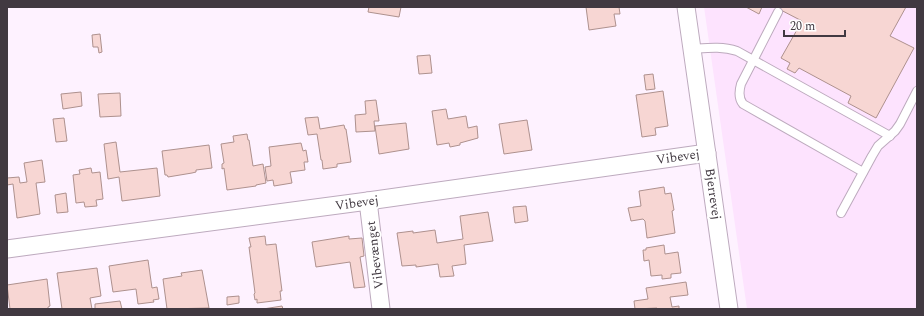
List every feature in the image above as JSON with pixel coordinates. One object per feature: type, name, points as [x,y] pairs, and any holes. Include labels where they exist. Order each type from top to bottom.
[{"type":"street","name":"Bjerrevej","points":[[686,7],[729,309]]},
{"type":"street","name":"Vibevej","points":[[7,249],[368,201],[707,153]]},
{"type":"street","name":"Vibevænget","points":[[368,201],[381,309]]},
{"type":"lane","points":[[778,12],[740,88],[740,100],[743,104],[863,172]]},
{"type":"lane","points":[[692,50],[720,47],[737,51],[890,136]]},
{"type":"lane","points":[[841,213],[878,146],[890,136],[900,124],[917,91]]},
{"type":"shaded area","points":[[704,7],[917,7],[917,309],[747,309]]},
{"type":"building","points":[[369,7],[401,7],[399,17],[368,12]]},
{"type":"building","points":[[586,7],[619,7],[620,14],[614,14],[616,26],[589,30]]},
{"type":"building","points":[[746,7],[762,7],[759,14]]},
{"type":"building","points":[[775,7],[906,7],[890,36],[914,48],[876,118],[848,103],[851,96],[799,68],[795,73],[787,69],[790,63],[781,58],[802,21]]},
{"type":"building","points":[[100,34],[102,52],[99,53],[98,47],[93,47],[92,35]]},
{"type":"building","points":[[430,55],[432,73],[419,74],[417,56]]},
{"type":"building","points":[[653,74],[655,89],[646,90],[644,75]]},
{"type":"building","points":[[663,91],[668,126],[655,128],[656,135],[642,137],[636,95]]},
{"type":"building","points":[[81,92],[82,106],[63,109],[61,94]]},
{"type":"building","points":[[120,93],[121,116],[100,117],[98,94]]},
{"type":"building","points":[[376,100],[379,121],[374,121],[375,131],[356,132],[355,115],[366,114],[365,101]]},
{"type":"building","points":[[446,109],[448,119],[466,116],[468,128],[477,126],[478,138],[450,147],[449,143],[437,145],[432,111]]},
{"type":"building","points":[[318,117],[320,129],[344,125],[346,129],[351,162],[337,164],[337,167],[323,169],[317,134],[308,135],[305,118]]},
{"type":"building","points":[[64,118],[67,141],[56,142],[53,119]]},
{"type":"building","points":[[527,120],[532,150],[504,154],[499,124]]},
{"type":"building","points":[[406,123],[409,149],[379,154],[375,126]]},
{"type":"building","points":[[247,134],[253,166],[263,164],[266,183],[227,190],[224,168],[222,169],[222,164],[224,163],[221,144],[234,142],[233,136]]},
{"type":"building","points":[[116,142],[120,172],[157,168],[160,196],[122,201],[119,177],[108,179],[104,144]]},
{"type":"building","points":[[301,143],[303,151],[306,150],[308,162],[304,162],[305,170],[290,172],[292,183],[274,186],[273,180],[267,181],[265,167],[271,166],[269,147]]},
{"type":"building","points":[[209,145],[212,168],[196,170],[196,172],[192,173],[168,177],[165,175],[162,151]]},
{"type":"building","points":[[42,160],[45,182],[36,183],[40,214],[17,218],[13,184],[7,185],[7,178],[19,177],[20,183],[27,182],[24,163]]},
{"type":"building","points":[[91,168],[92,173],[100,172],[103,199],[96,200],[97,206],[85,207],[84,202],[76,203],[73,175],[80,174],[79,170]]},
{"type":"building","points":[[664,187],[665,194],[671,193],[674,210],[672,211],[675,233],[647,238],[645,221],[643,219],[631,221],[628,208],[641,206],[639,191]]},
{"type":"building","points":[[66,193],[68,212],[57,213],[55,195]]},
{"type":"building","points":[[526,206],[528,221],[515,223],[513,207]]},
{"type":"building","points":[[488,212],[493,241],[464,245],[466,264],[452,266],[454,276],[440,277],[438,264],[416,267],[416,265],[402,266],[397,233],[413,231],[413,233],[435,230],[437,243],[463,239],[460,216]]},
{"type":"building","points":[[265,236],[266,245],[276,244],[282,291],[280,291],[281,300],[257,303],[257,299],[255,300],[254,294],[249,238]]},
{"type":"building","points":[[349,236],[349,239],[362,238],[364,256],[360,257],[365,287],[354,288],[350,262],[316,267],[312,242]]},
{"type":"building","points":[[664,245],[665,254],[678,252],[681,273],[671,274],[671,278],[662,279],[662,275],[651,276],[649,260],[644,261],[643,250],[646,250],[646,248]]},
{"type":"building","points":[[148,260],[152,288],[157,287],[159,299],[153,300],[154,302],[138,304],[136,289],[113,292],[109,266]]},
{"type":"building","points":[[97,268],[101,296],[90,298],[92,309],[62,309],[57,273]]},
{"type":"building","points":[[202,270],[209,308],[167,309],[163,279],[182,276],[181,273]]},
{"type":"building","points":[[47,279],[50,306],[48,309],[10,309],[7,285]]},
{"type":"building","points":[[686,282],[688,295],[670,297],[672,307],[679,306],[679,309],[635,309],[634,301],[648,299],[646,288]]},
{"type":"building","points":[[239,296],[239,303],[227,305],[227,297]]},
{"type":"building","points":[[120,301],[122,309],[95,309],[95,304]]},
{"type":"building","points":[[282,306],[283,309],[263,309]]}]
